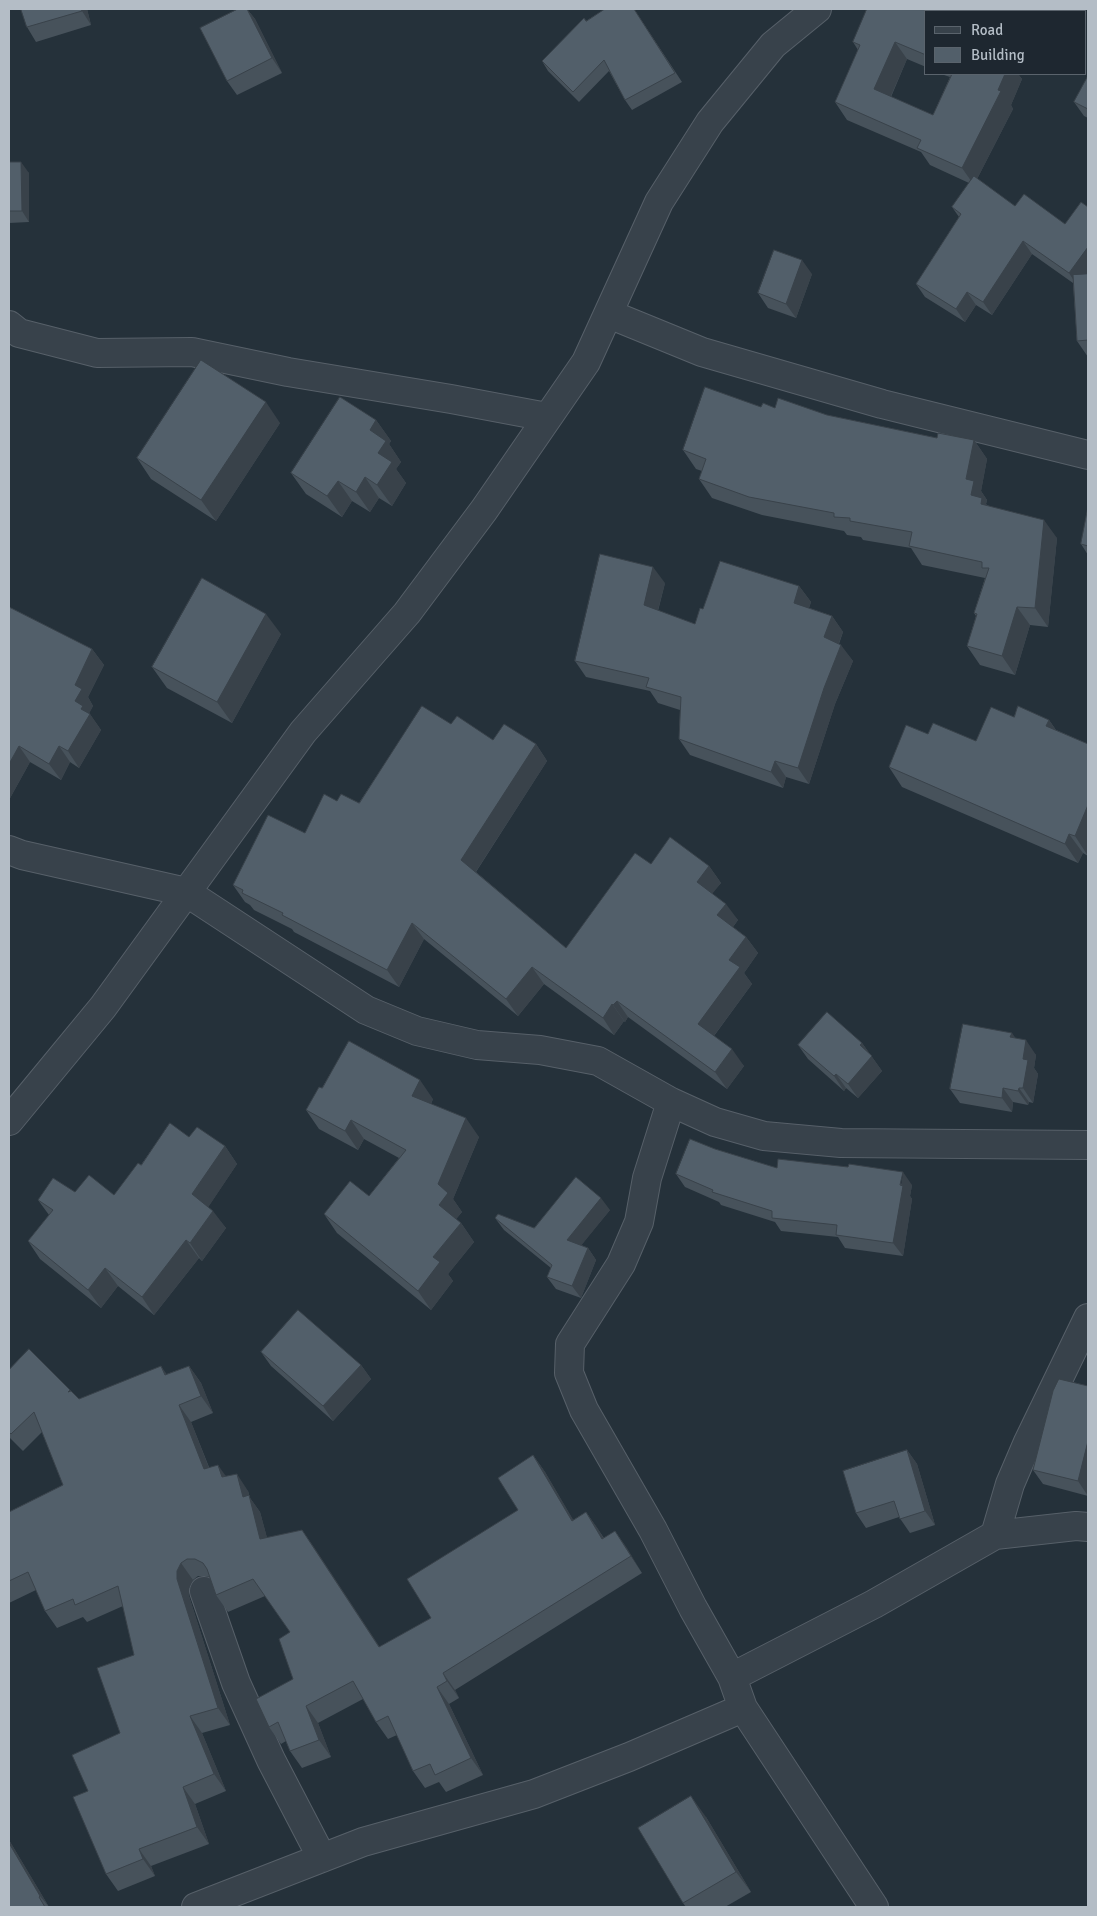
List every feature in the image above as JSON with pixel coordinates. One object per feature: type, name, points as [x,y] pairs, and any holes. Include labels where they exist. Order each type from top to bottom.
[{"type":"street","points":[[9,1121],[103,1007],[303,732],[407,613],[484,510],[586,362],[660,202],[710,122],[773,45],[817,9]]},
{"type":"street","points":[[609,314],[702,352],[882,404],[1088,455]]},
{"type":"street","points":[[9,325],[19,333],[97,353],[192,352],[288,372],[547,417]]},
{"type":"street","points":[[9,850],[22,856],[186,892],[366,1010],[417,1031],[468,1043],[540,1050],[598,1061],[671,1102],[715,1122],[764,1136],[841,1143],[1088,1141]]},
{"type":"street","points":[[671,1102],[647,1178],[638,1222],[621,1264],[570,1344],[569,1373],[584,1410],[653,1530],[693,1608],[732,1677],[743,1708],[874,1907]]},
{"type":"street","points":[[995,1536],[1010,1484],[1028,1442],[1088,1318]]},
{"type":"street","points":[[732,1677],[874,1604],[995,1536],[1076,1526],[1088,1527]]},
{"type":"street","points":[[204,1591],[236,1683],[270,1760],[322,1858]]},
{"type":"street","points":[[196,1907],[363,1842],[534,1794],[629,1757],[743,1708]]},
{"type":"building","points":[[21,9],[81,9],[82,11],[27,27]]},
{"type":"building","points":[[238,9],[247,9],[272,58],[227,81],[200,28]]},
{"type":"building","points":[[605,9],[634,9],[675,73],[625,100],[604,60],[573,92],[542,61],[584,18],[586,21]]},
{"type":"building","points":[[867,9],[987,9],[924,10],[924,54],[895,42],[874,89],[933,115],[952,75],[1005,75],[998,90],[1001,91],[962,168],[917,148],[921,140],[835,102],[860,45],[853,42]]},
{"type":"building","points":[[1088,76],[1088,109],[1074,102]]},
{"type":"building","points":[[9,162],[21,162],[22,211],[9,211]]},
{"type":"building","points":[[974,176],[1015,206],[1024,194],[1065,224],[1081,202],[1088,207],[1088,247],[1069,273],[1023,241],[983,302],[967,292],[956,309],[916,284],[961,214],[952,207]]},
{"type":"building","points":[[774,250],[802,260],[786,304],[758,293]]},
{"type":"building","points":[[1088,274],[1088,340],[1077,341],[1073,275]]},
{"type":"building","points":[[201,360],[266,402],[201,500],[137,458]]},
{"type":"building","points":[[705,387],[761,407],[763,403],[775,408],[778,398],[827,415],[937,438],[938,433],[974,440],[966,479],[974,481],[971,495],[982,498],[981,504],[1044,520],[1035,608],[1017,607],[1002,656],[967,646],[977,614],[974,613],[989,568],[982,568],[982,562],[909,546],[912,532],[850,521],[850,518],[834,517],[834,513],[749,497],[699,479],[706,459],[683,450]]},
{"type":"building","points":[[340,397],[376,420],[370,430],[386,441],[378,453],[392,462],[377,485],[365,477],[356,492],[338,481],[327,496],[291,473]]},
{"type":"building","points":[[1088,507],[1088,546],[1081,544]]},
{"type":"building","points":[[600,554],[653,567],[644,605],[695,624],[700,608],[703,609],[720,561],[799,586],[794,603],[832,616],[824,637],[841,645],[824,688],[798,768],[775,761],[771,772],[679,739],[681,697],[646,687],[649,678],[575,661]]},
{"type":"building","points":[[202,578],[266,614],[217,702],[152,667]]},
{"type":"building","points":[[9,607],[92,649],[75,685],[82,689],[75,701],[83,706],[81,709],[90,714],[68,751],[59,746],[49,764],[19,746],[9,764]]},
{"type":"building","points":[[422,706],[451,724],[457,716],[493,740],[504,724],[536,744],[461,860],[566,948],[635,853],[651,864],[670,837],[709,866],[697,882],[726,904],[717,915],[746,937],[729,960],[740,967],[698,1024],[732,1049],[715,1072],[617,1001],[612,1004],[603,1018],[532,967],[506,999],[412,923],[387,970],[282,915],[283,913],[242,893],[243,890],[233,885],[268,815],[305,833],[324,794],[337,801],[341,794],[359,803]]},
{"type":"building","points":[[1018,706],[1049,720],[1046,726],[1088,744],[1088,805],[1075,836],[1069,834],[1065,844],[889,767],[906,725],[928,734],[933,723],[976,741],[991,707],[1014,717]]},
{"type":"building","points":[[827,1012],[862,1043],[860,1045],[872,1056],[848,1084],[836,1074],[834,1076],[798,1045]]},
{"type":"building","points":[[963,1024],[1012,1033],[1010,1037],[1026,1040],[1023,1059],[1028,1060],[1023,1088],[1019,1088],[1018,1091],[1003,1088],[1002,1098],[950,1089]]},
{"type":"building","points":[[349,1041],[420,1080],[412,1096],[466,1118],[438,1184],[448,1193],[439,1205],[461,1223],[433,1257],[440,1262],[418,1291],[324,1214],[350,1181],[369,1196],[406,1150],[351,1120],[345,1131],[306,1110],[319,1087],[322,1088]]},
{"type":"building","points":[[170,1123],[189,1137],[197,1127],[225,1146],[192,1194],[213,1211],[190,1243],[186,1240],[142,1297],[105,1268],[88,1290],[28,1241],[53,1210],[38,1200],[53,1178],[75,1192],[89,1175],[114,1195],[138,1163],[141,1165]]},
{"type":"building","points":[[690,1139],[715,1149],[777,1168],[778,1159],[848,1167],[849,1164],[903,1172],[900,1185],[903,1186],[893,1243],[836,1235],[837,1225],[772,1218],[772,1211],[712,1192],[713,1190],[676,1174]]},
{"type":"building","points":[[576,1177],[601,1198],[567,1240],[588,1248],[572,1286],[547,1277],[552,1265],[495,1218],[498,1214],[534,1228]]},
{"type":"building","points":[[298,1310],[361,1365],[323,1406],[261,1352]]},
{"type":"building","points":[[29,1349],[70,1390],[68,1392],[71,1391],[79,1399],[161,1366],[165,1375],[189,1366],[201,1396],[179,1405],[204,1469],[218,1465],[222,1477],[237,1474],[243,1497],[249,1495],[260,1539],[302,1530],[379,1647],[431,1618],[407,1579],[518,1510],[498,1478],[533,1455],[572,1521],[586,1512],[602,1539],[615,1531],[631,1556],[443,1673],[447,1681],[437,1687],[471,1758],[435,1775],[430,1764],[413,1771],[388,1716],[376,1722],[353,1681],[306,1706],[319,1740],[290,1751],[278,1722],[269,1727],[256,1699],[293,1679],[279,1639],[290,1632],[253,1579],[216,1595],[203,1563],[195,1559],[187,1559],[181,1563],[177,1571],[177,1579],[218,1708],[190,1716],[214,1774],[183,1787],[197,1827],[139,1849],[143,1859],[106,1874],[73,1797],[88,1791],[72,1755],[120,1733],[97,1668],[134,1655],[118,1586],[75,1605],[73,1599],[45,1611],[28,1572],[9,1581],[9,1512],[63,1485],[34,1412],[11,1434],[9,1432],[9,1370]]},
{"type":"building","points":[[1059,1379],[1088,1386],[1088,1441],[1078,1481],[1033,1470],[1053,1391]]},
{"type":"building","points":[[907,1450],[925,1511],[900,1519],[894,1501],[856,1513],[843,1471]]},
{"type":"building","points":[[691,1796],[736,1872],[683,1903],[638,1828]]},
{"type":"building","points":[[9,1843],[40,1896],[45,1907],[9,1907]]}]
